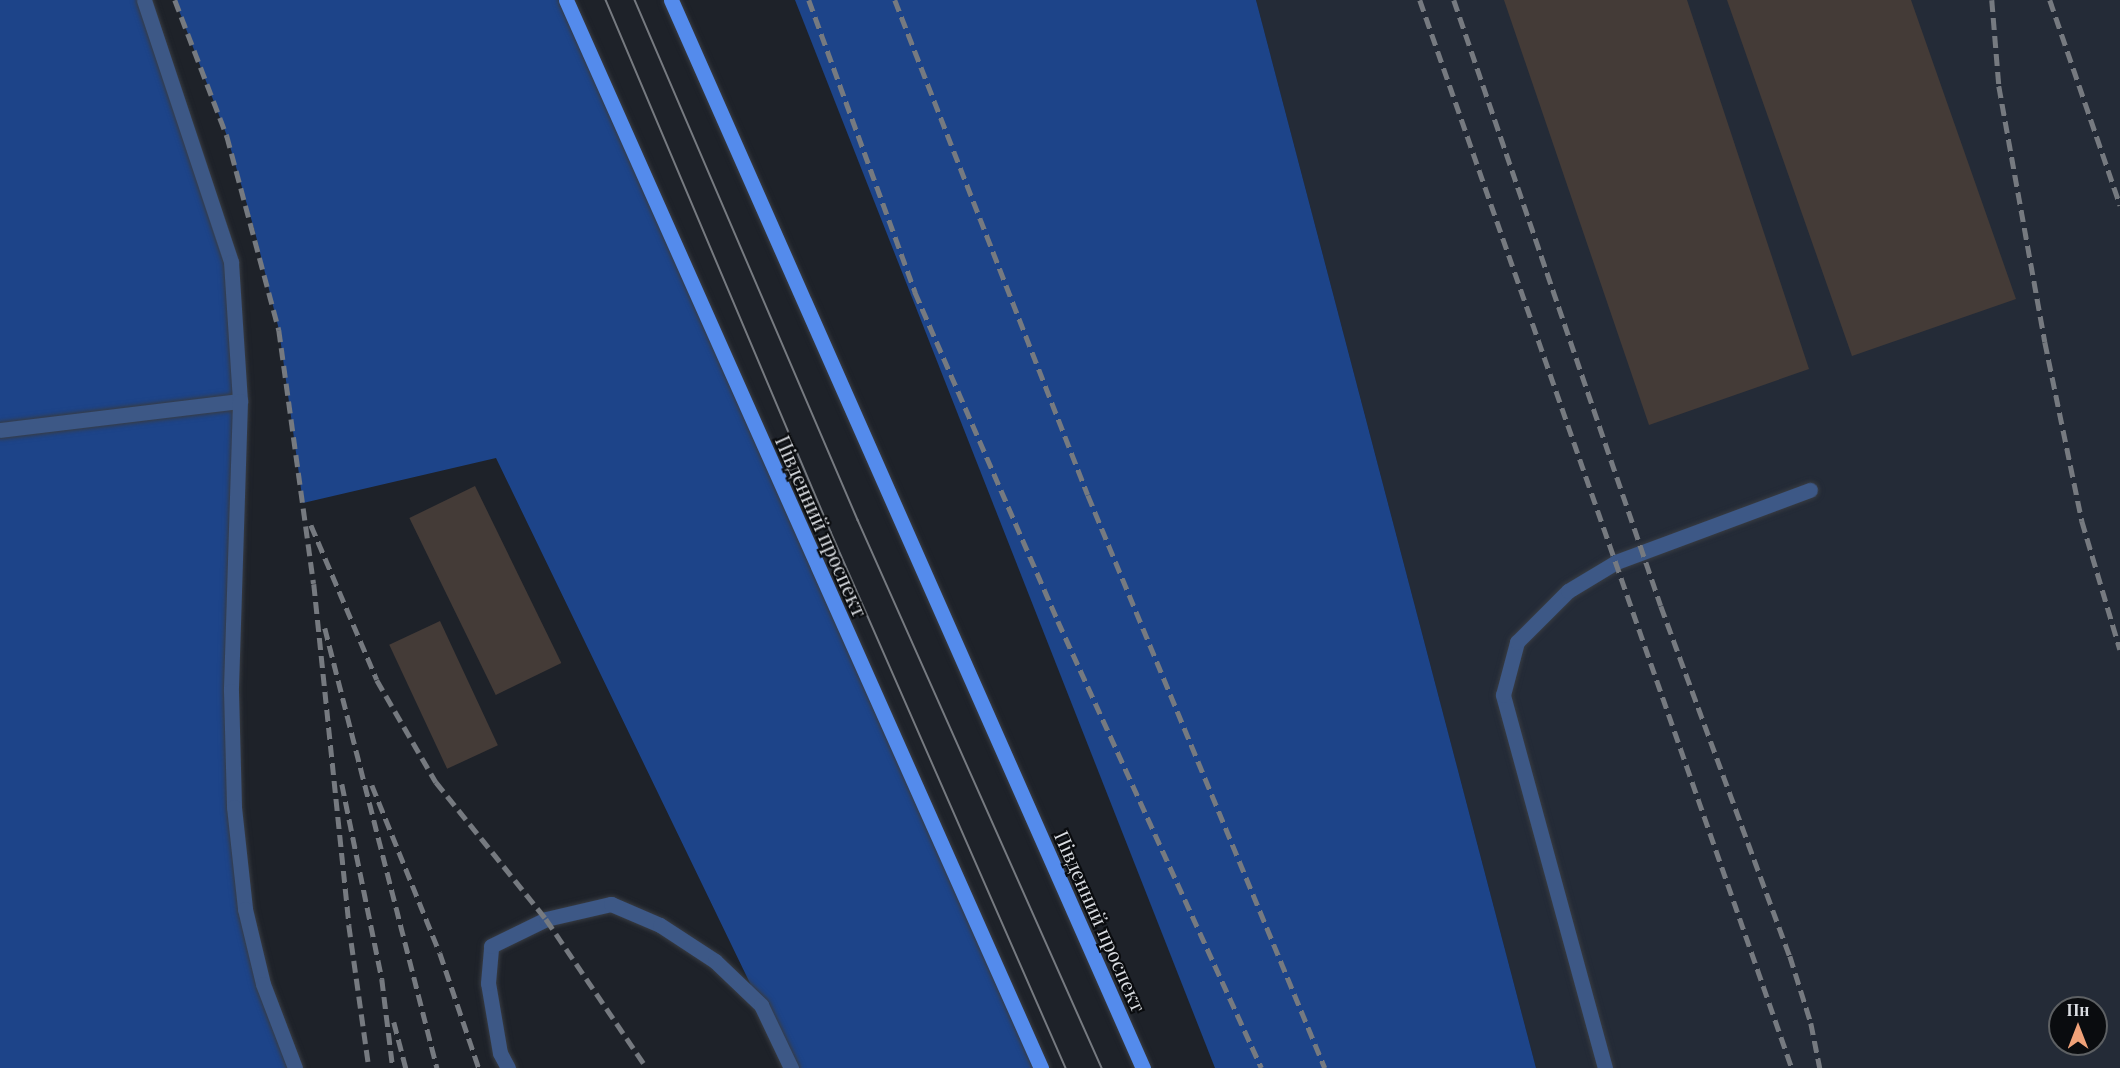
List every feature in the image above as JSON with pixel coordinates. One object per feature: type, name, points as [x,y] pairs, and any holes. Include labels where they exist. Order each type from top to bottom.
[{"type":"main road","name":"Південний проспект","points":[[566,0],[1041,1068]]},
{"type":"main road","name":"Південний проспект","points":[[671,0],[1143,1068]]},
{"type":"street","points":[[144,0],[231,262],[240,402],[231,691],[234,807],[245,909],[263,984],[295,1068]]},
{"type":"street","points":[[0,430],[240,402]]},
{"type":"street","points":[[1605,1068],[1503,695],[1517,642],[1568,591],[1616,562],[1810,490]]},
{"type":"street","points":[[508,1068],[500,1053],[488,983],[491,946],[546,919],[610,904],[660,925],[715,961],[761,1005],[791,1068]]},
{"type":"shaded area","points":[[0,0],[144,0],[231,262],[240,402],[231,691],[245,909],[295,1068],[0,1068]]},
{"type":"shaded area","points":[[175,0],[566,0],[1041,1068],[791,1068],[496,458],[303,503],[279,330],[255,232],[227,136]]},
{"type":"shaded area","points":[[795,0],[1256,0],[1536,1068],[1215,1068]]},
{"type":"shaded area","points":[[1256,0],[2120,0],[2120,1068],[1536,1068]]},
{"type":"building","points":[[1504,0],[1687,0],[1809,369],[1649,425]]},
{"type":"building","points":[[1727,0],[1911,0],[2016,299],[1852,356]]},
{"type":"building","points":[[475,486],[561,663],[496,695],[409,518]]},
{"type":"building","points":[[440,621],[498,745],[447,769],[389,645]]},
{"type":"tram line","points":[[606,0],[831,532],[1066,1068]]},
{"type":"tram line","points":[[635,0],[858,520],[1102,1068]]},
{"type":"railway","points":[[175,0],[227,136],[279,330],[314,584],[349,925],[369,1068]]},
{"type":"railway","points":[[809,0],[915,292],[1058,621],[1262,1068]]},
{"type":"railway","points":[[895,0],[1088,495],[1325,1068]]},
{"type":"railway","points":[[1420,0],[1792,1068]]},
{"type":"railway","points":[[1454,0],[1661,606],[1790,956],[1811,1023],[1820,1068]]},
{"type":"railway","points":[[1992,0],[1999,86],[2045,342],[2082,521],[2120,649]]},
{"type":"railway","points":[[2050,0],[2120,205]]},
{"type":"railway","points":[[311,525],[377,680],[436,782],[546,919],[647,1068]]},
{"type":"railway","points":[[325,628],[437,1068]]},
{"type":"railway","points":[[342,784],[382,979],[393,1068]]},
{"type":"railway","points":[[372,785],[440,953],[479,1068]]},
{"type":"railway","points":[[394,1022],[406,1068]]}]
